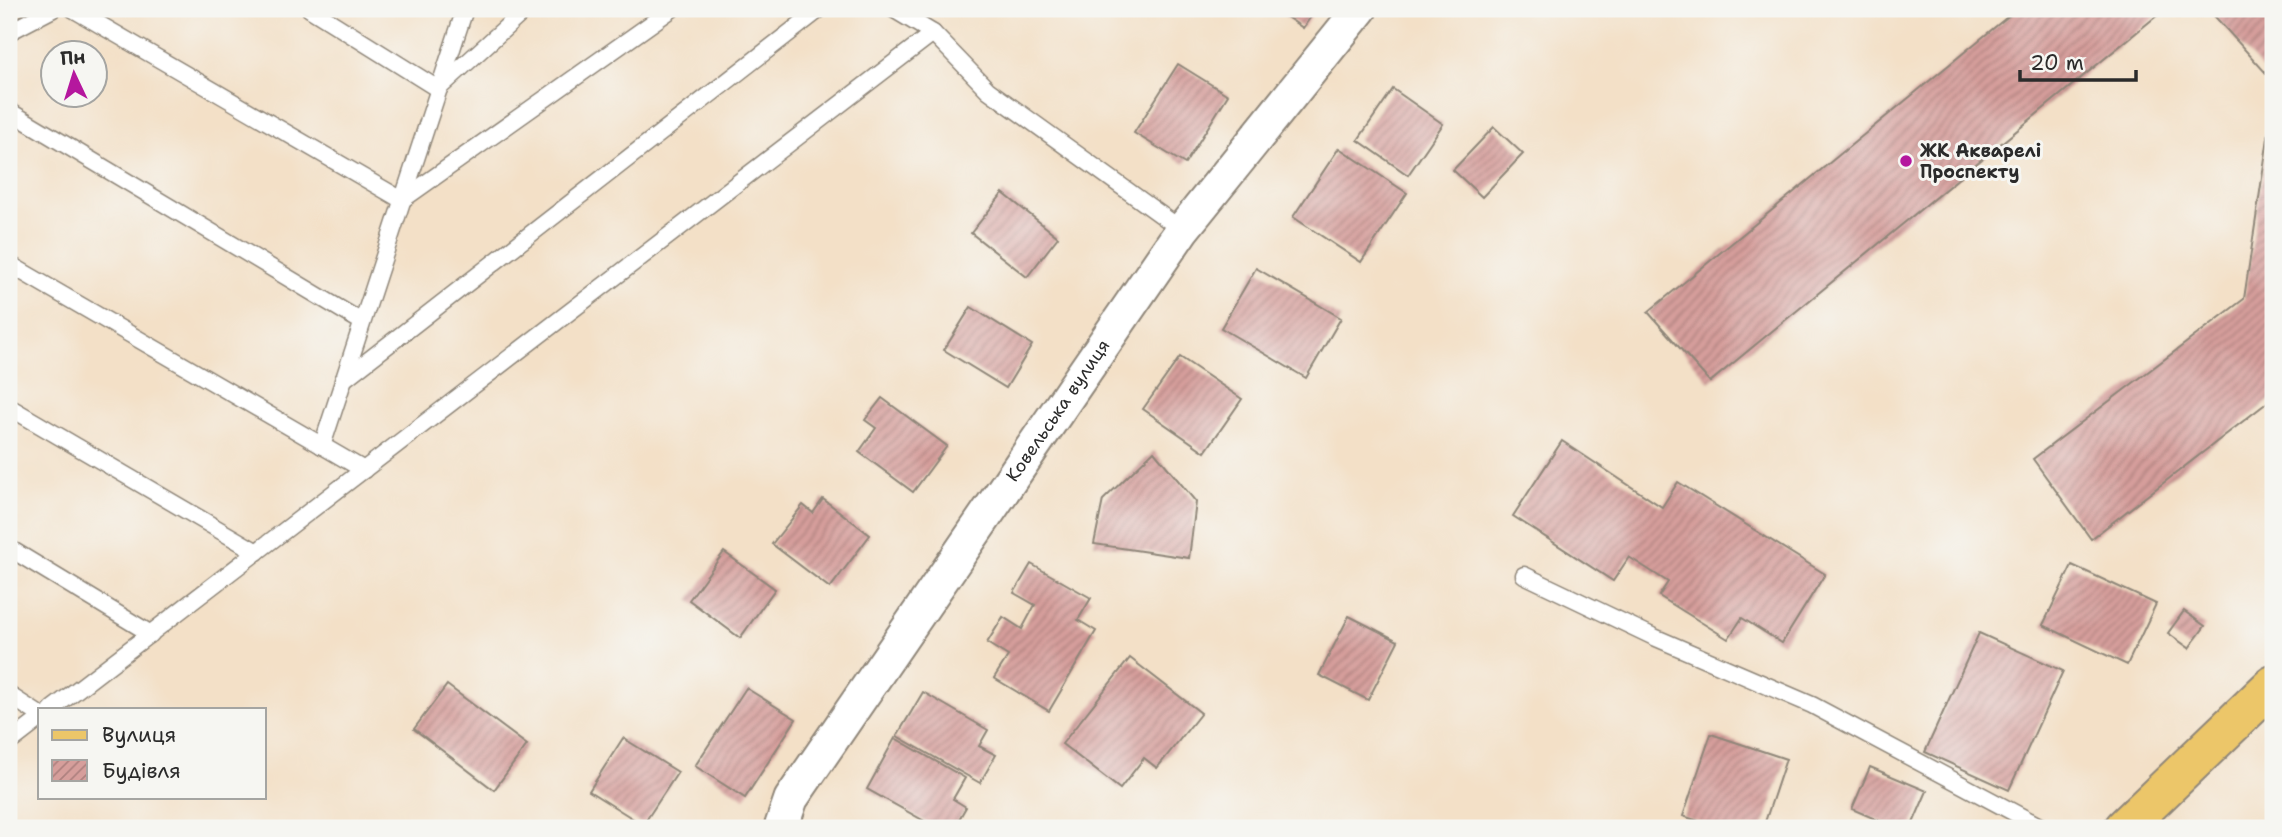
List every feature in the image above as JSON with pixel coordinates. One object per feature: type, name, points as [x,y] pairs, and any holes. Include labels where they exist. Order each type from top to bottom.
[{"type":"main road","points":[[2124,828],[2273,685]]},
{"type":"street","name":"Ковельська вулиця","points":[[781,828],[790,799],[1182,230],[1360,9]]},
{"type":"lane","points":[[9,32],[53,9]]},
{"type":"lane","points":[[73,9],[402,200]]},
{"type":"lane","points":[[310,9],[439,89]]},
{"type":"lane","points":[[322,446],[465,9]]},
{"type":"lane","points":[[439,89],[526,9]]},
{"type":"lane","points":[[402,200],[672,9]]},
{"type":"lane","points":[[344,380],[820,9]]},
{"type":"lane","points":[[893,9],[933,33],[988,90],[1182,230]]},
{"type":"lane","points":[[53,708],[933,33]]},
{"type":"lane","points":[[9,111],[362,322]]},
{"type":"lane","points":[[9,264],[364,470]]},
{"type":"lane","points":[[9,407],[257,552]]},
{"type":"lane","points":[[9,548],[151,634]]},
{"type":"lane","points":[[1524,575],[1654,637],[1812,705],[2043,828]]},
{"type":"lane","points":[[9,695],[38,716]]},
{"type":"lane","points":[[9,743],[38,719]]},
{"type":"building","points":[[1275,9],[1316,9],[1303,28]]},
{"type":"building","name":"ЖК Акварелі Проспекту","points":[[2017,9],[2165,9],[1710,382],[1648,312]]},
{"type":"building","points":[[2208,9],[2273,9],[2273,81]]},
{"type":"building","points":[[1178,64],[1228,95],[1185,164],[1134,133]]},
{"type":"building","points":[[1393,89],[1443,124],[1408,175],[1358,140]]},
{"type":"building","points":[[2272,111],[2273,398],[2091,539],[2033,459],[2244,299]]},
{"type":"building","points":[[1494,127],[1523,154],[1482,197],[1453,170]]},
{"type":"building","points":[[1339,148],[1407,193],[1361,262],[1293,217]]},
{"type":"building","points":[[1003,193],[1058,237],[1027,277],[971,233]]},
{"type":"building","points":[[1256,268],[1341,318],[1306,378],[1221,328]]},
{"type":"building","points":[[971,307],[1032,345],[1006,388],[944,350]]},
{"type":"building","points":[[1180,357],[1242,399],[1205,452],[1143,409]]},
{"type":"building","points":[[882,398],[947,446],[913,492],[859,452],[876,428],[865,420]]},
{"type":"building","points":[[1562,441],[1662,507],[1678,482],[1825,574],[1782,643],[1742,618],[1728,639],[1659,596],[1668,582],[1629,557],[1613,581],[1513,516]]},
{"type":"building","points":[[1154,451],[1196,502],[1189,558],[1094,544],[1103,500]]},
{"type":"building","points":[[823,499],[870,535],[830,588],[772,544],[803,505],[813,513]]},
{"type":"building","points":[[724,552],[775,589],[740,638],[689,600]]},
{"type":"building","points":[[1031,564],[1091,598],[1078,620],[1096,631],[1049,711],[994,678],[1008,656],[987,643],[1003,617],[1022,629],[1035,605],[1014,593]]},
{"type":"building","points":[[2072,565],[2156,604],[2127,665],[2043,625]]},
{"type":"building","points":[[2184,611],[2205,626],[2189,648],[2168,633]]},
{"type":"building","points":[[1349,616],[1398,641],[1368,700],[1319,675]]},
{"type":"building","points":[[1979,633],[2063,671],[2009,790],[1925,752]]},
{"type":"building","points":[[1130,658],[1201,713],[1157,768],[1144,758],[1120,789],[1062,744]]},
{"type":"building","points":[[447,685],[527,745],[494,790],[414,729]]},
{"type":"building","points":[[746,688],[796,719],[745,798],[695,766]]},
{"type":"building","points":[[923,692],[988,730],[979,746],[996,755],[980,783],[897,736]]},
{"type":"building","points":[[1711,734],[1786,759],[1763,828],[1720,828],[1683,816]]},
{"type":"building","points":[[623,738],[678,772],[643,825],[589,791]]},
{"type":"building","points":[[895,738],[965,778],[953,799],[966,807],[954,828],[937,828],[867,789]]},
{"type":"building","points":[[1870,767],[1927,791],[1911,828],[1896,828],[1852,809]]},
{"type":"place","name":"ЖК Акварелі Проспекту","points":[[1906,161]]}]
